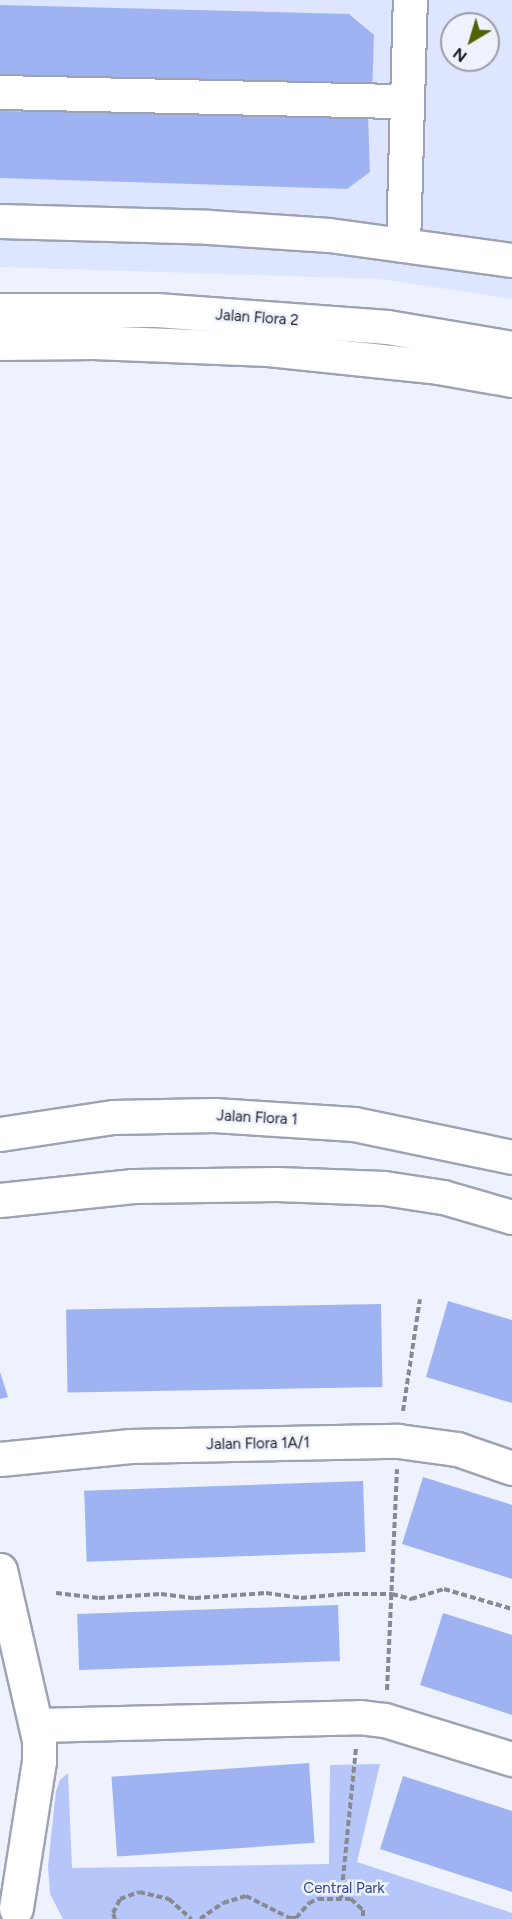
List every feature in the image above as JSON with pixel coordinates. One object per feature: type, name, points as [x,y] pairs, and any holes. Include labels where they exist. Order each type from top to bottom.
[{"type":"street","points":[[403,245],[410,0]]},
{"type":"street","points":[[0,92],[407,101]]},
{"type":"street","points":[[0,221],[209,227],[329,235],[512,260]]},
{"type":"street","name":"Jalan Flora 2","points":[[0,310],[179,312],[387,327],[512,348]]},
{"type":"street","name":"Jalan Flora 2","points":[[0,343],[93,342],[268,349],[438,367],[512,380]]},
{"type":"street","name":"Jalan Flora 1","points":[[0,1134],[112,1117],[214,1115],[354,1124],[512,1157]]},
{"type":"street","points":[[0,1200],[133,1186],[277,1184],[384,1188],[443,1197],[512,1217]]},
{"type":"street","name":"Jalan Flora 1A/1","points":[[0,1459],[130,1446],[398,1441],[457,1449],[512,1468]]},
{"type":"street","points":[[0,1570],[23,1676],[37,1725],[39,1761],[18,1912]]},
{"type":"street","points":[[37,1725],[372,1719],[512,1759]]},
{"type":"path","points":[[341,1898],[392,1594],[398,1441],[420,1299]]},
{"type":"path","points":[[56,1593],[99,1598],[161,1594],[195,1598],[266,1593],[301,1598],[344,1594],[392,1594],[411,1599],[444,1589],[512,1609]]},
{"type":"path","points":[[115,1919],[113,1913],[120,1899],[139,1892],[169,1899],[191,1919]]},
{"type":"path","points":[[200,1919],[223,1903],[246,1896],[290,1918],[296,1918],[309,1903],[318,1899],[341,1898],[357,1903],[363,1910],[363,1919]]},
{"type":"shaded area","points":[[0,0],[512,0],[512,299],[382,279],[0,267]]},
{"type":"green space","name":"Central Park","points":[[380,1764],[357,1862],[512,1913],[512,1919],[63,1919],[50,1894],[48,1866],[56,1791],[60,1780],[68,1773],[72,1868],[329,1864],[330,1765]]},
{"type":"building","points":[[0,5],[349,14],[374,35],[372,95],[0,86]]},
{"type":"building","points":[[0,111],[368,117],[370,172],[347,189],[0,178]]},
{"type":"building","points":[[448,1301],[512,1320],[512,1403],[426,1377]]},
{"type":"building","points":[[381,1304],[382,1387],[67,1392],[66,1309]]},
{"type":"building","points":[[0,1372],[8,1397],[0,1399]]},
{"type":"building","points":[[423,1477],[512,1505],[512,1579],[402,1544]]},
{"type":"building","points":[[363,1481],[365,1552],[87,1562],[84,1491]]},
{"type":"building","points":[[338,1605],[340,1661],[79,1670],[77,1614]]},
{"type":"building","points":[[443,1613],[512,1635],[512,1715],[420,1685]]},
{"type":"building","points":[[309,1763],[315,1843],[117,1857],[111,1777]]},
{"type":"building","points":[[403,1776],[512,1811],[512,1892],[380,1849]]}]
